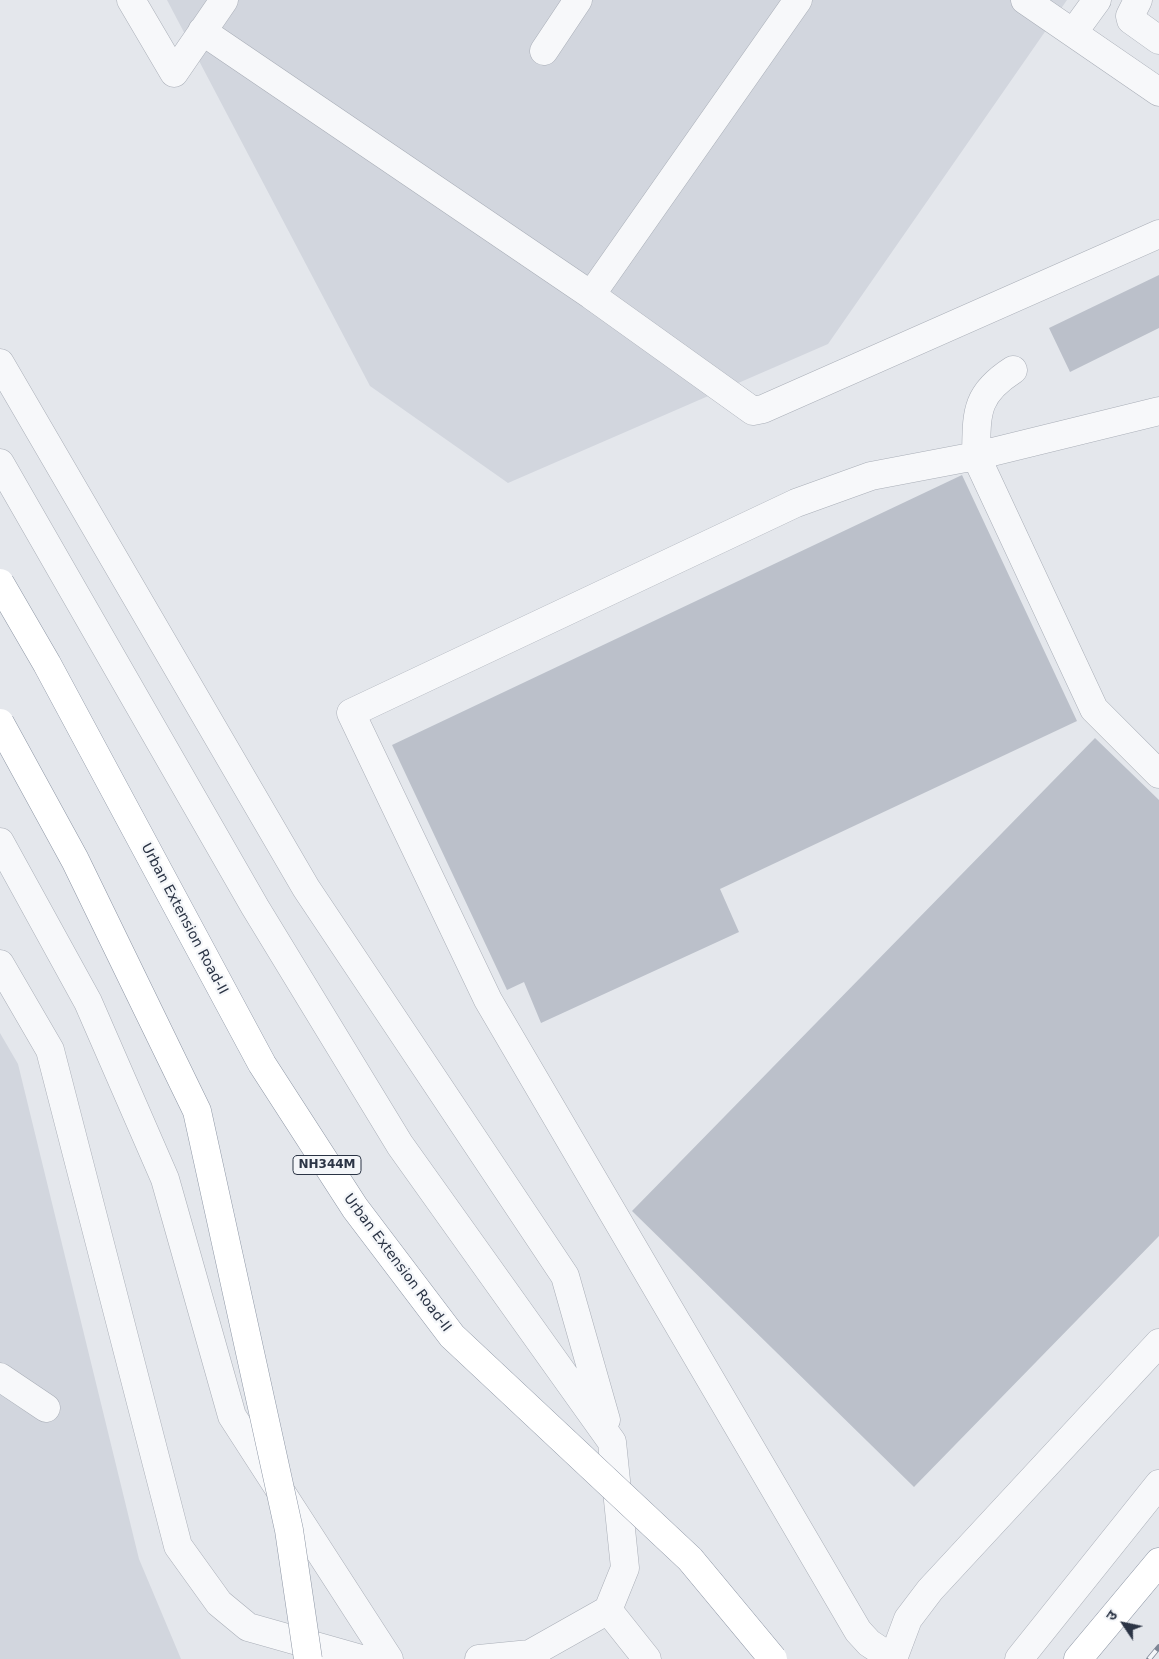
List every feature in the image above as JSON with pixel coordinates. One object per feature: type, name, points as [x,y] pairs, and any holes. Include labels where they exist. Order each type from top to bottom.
[{"type":"highway","name":"Urban Extension Road-II","points":[[0,583],[47,664],[262,1064],[355,1208],[452,1336],[690,1559],[773,1659]]},
{"type":"highway","points":[[0,723],[75,860],[197,1111],[289,1530],[308,1659]]},
{"type":"highway","points":[[1078,1659],[1159,1562]]},
{"type":"street","points":[[131,0],[174,73],[224,0]]},
{"type":"street","points":[[544,51],[578,0]]},
{"type":"street","points":[[591,295],[798,0]]},
{"type":"street","points":[[1025,0],[1159,92]]},
{"type":"street","points":[[1073,33],[1097,0]]},
{"type":"street","points":[[1138,0],[1130,16],[1131,20],[1159,40]]},
{"type":"street","points":[[202,31],[591,295],[753,411],[763,410],[1159,234]]},
{"type":"street","points":[[0,363],[306,888],[565,1276],[612,1442],[625,1568],[608,1610],[530,1654],[479,1659]]},
{"type":"street","points":[[1013,370],[996,380],[980,403],[976,414],[976,456],[1094,709],[1159,774]]},
{"type":"street","points":[[1159,411],[976,456],[871,476],[796,503],[351,714],[488,1000],[858,1631],[869,1643],[893,1659],[908,1619],[930,1590],[1159,1343]]},
{"type":"street","points":[[0,463],[255,907],[400,1145],[612,1442]]},
{"type":"street","points":[[0,842],[88,1002],[165,1179],[232,1416],[389,1659]]},
{"type":"street","points":[[0,964],[50,1050],[178,1546],[219,1603],[248,1627],[362,1659]]},
{"type":"street","points":[[0,1376],[46,1408]]},
{"type":"street","points":[[1019,1659],[1159,1484]]},
{"type":"street","points":[[608,1610],[647,1659]]},
{"type":"shaded area","points":[[167,0],[1067,0],[828,344],[508,483],[370,386]]},
{"type":"shaded area","points":[[0,1033],[18,1064],[139,1559],[181,1659],[0,1659]]},
{"type":"building","points":[[1159,275],[1159,328],[1070,372],[1049,328]]},
{"type":"building","points":[[962,475],[1077,721],[720,889],[739,932],[541,1023],[524,982],[507,990],[392,745]]},
{"type":"building","points":[[1095,738],[1159,800],[1159,1236],[914,1487],[632,1211]]},
{"type":"railway","points":[[1149,1659],[1159,1647]]}]
